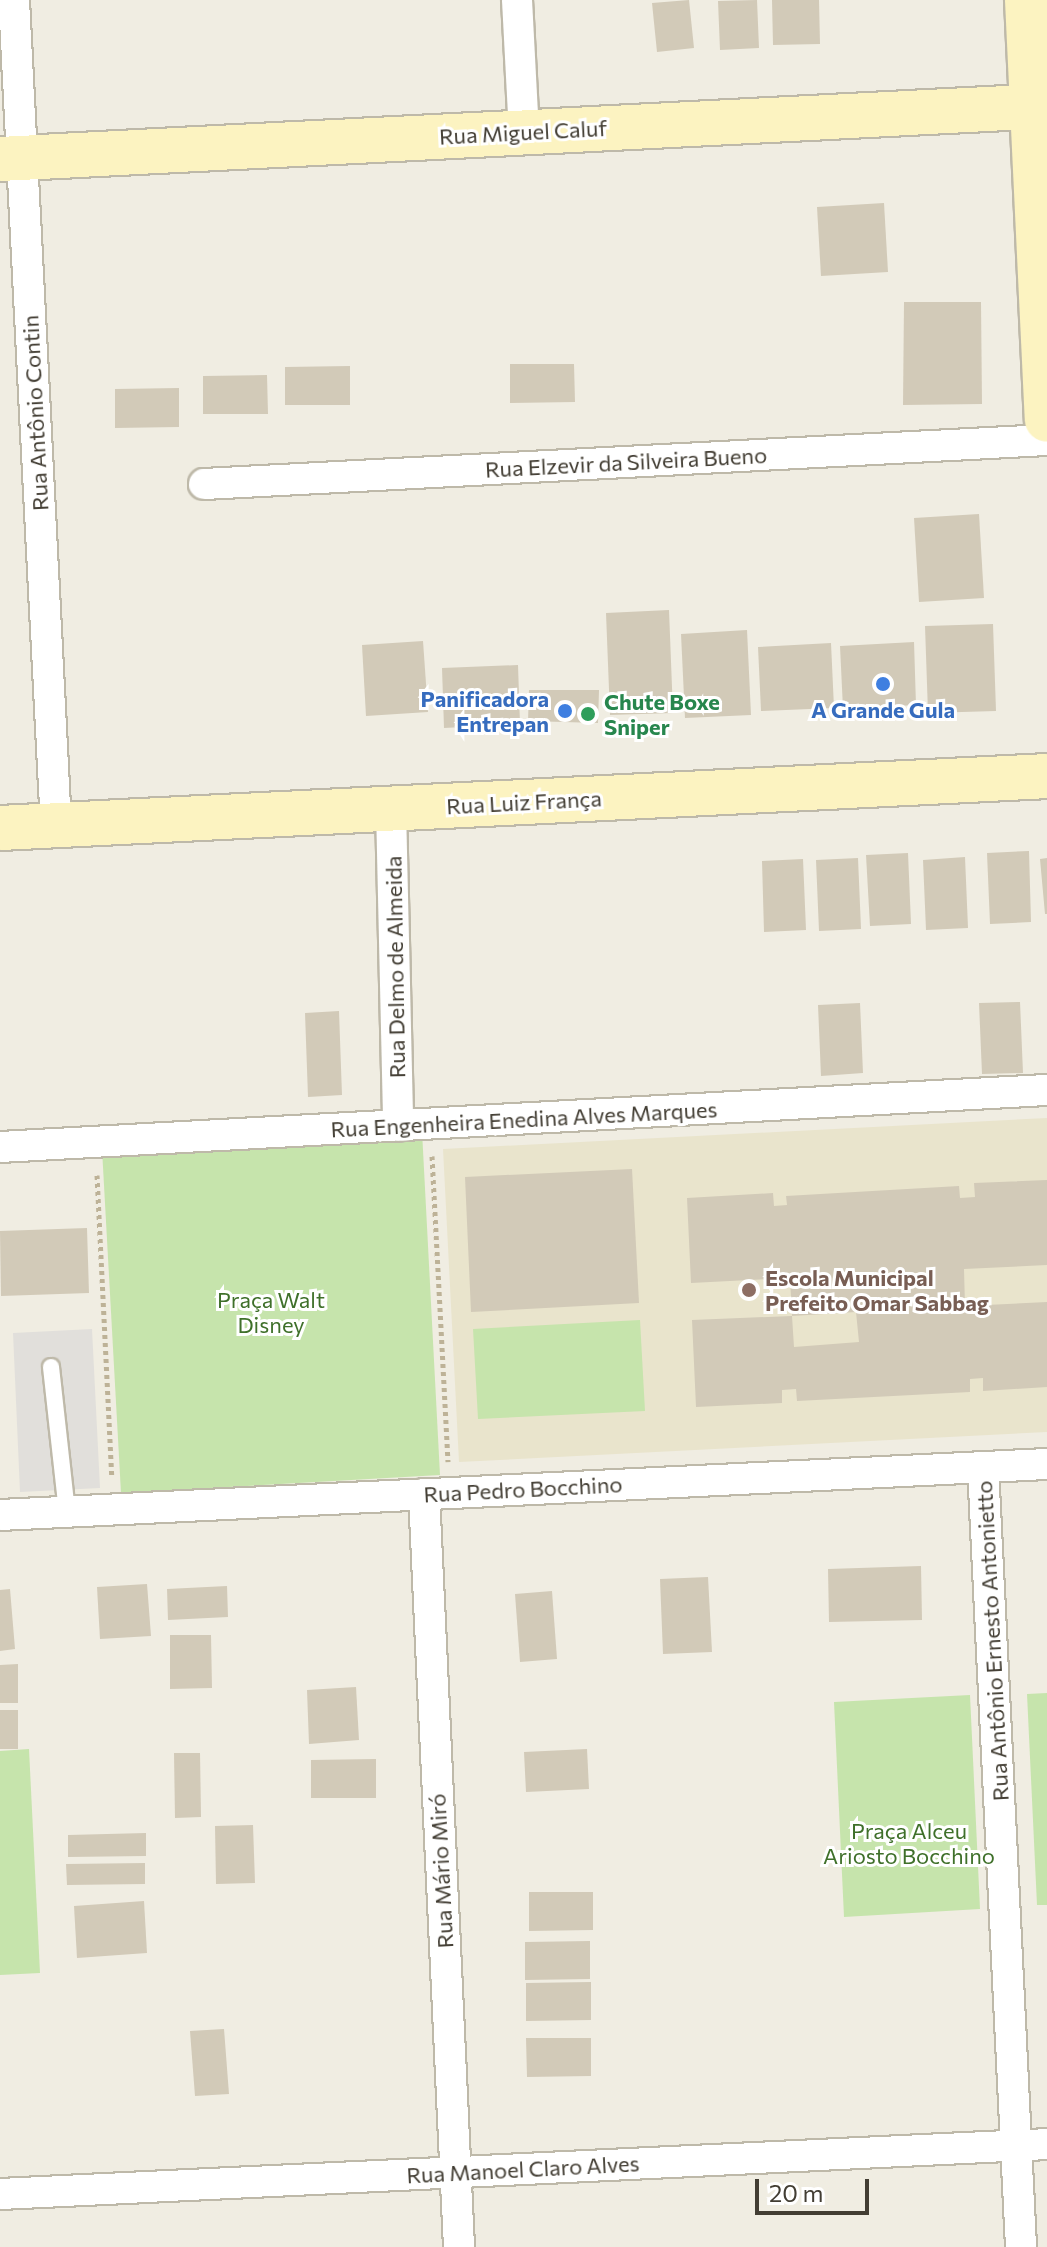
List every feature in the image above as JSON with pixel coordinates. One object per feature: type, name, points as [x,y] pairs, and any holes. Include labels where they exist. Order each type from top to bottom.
[{"type":"main road","points":[[1027,0],[1040,106],[1047,420]]},
{"type":"main road","name":"Rua Miguel Caluf","points":[[11,158],[1040,106]]},
{"type":"main road","name":"Rua Luiz França","points":[[0,828],[1047,776]]},
{"type":"street","name":"Rua Antônio Contin","points":[[14,0],[11,158],[56,825]]},
{"type":"street","points":[[517,0],[524,132]]},
{"type":"street","name":"Rua Elzevir da Silveira Bueno","points":[[204,484],[1047,440]]},
{"type":"street","name":"Rua Delmo de Almeida","points":[[391,808],[398,1126]]},
{"type":"street","name":"Rua Engenheira Enedina Alves Marques","points":[[0,1147],[1047,1090]]},
{"type":"street","name":"Rua Pedro Bocchino","points":[[0,1515],[1047,1464]]},
{"type":"street","name":"Rua Antônio Ernesto Antonietto","points":[[983,1467],[1021,2247]]},
{"type":"street","name":"Rua Mário Miró","points":[[437,1493],[459,2247]]},
{"type":"street","name":"Rua Manoel Claro Alves","points":[[0,2194],[1047,2144]]},
{"type":"lane","points":[[51,1367],[67,1511]]},
{"type":"path","points":[[431,1124],[437,1493]]},
{"type":"path","points":[[95,1142],[113,1509]]},
{"type":"shaded area","name":"Escola Municipal Prefeito Omar Sabbag","points":[[1047,1118],[1047,1432],[459,1462],[443,1149]]},
{"type":"shaded area","points":[[92,1329],[100,1488],[20,1492],[13,1333]]},
{"type":"green space","name":"Praça Walt Disney","points":[[422,1131],[440,1475],[121,1493],[102,1149]]},
{"type":"green space","points":[[640,1320],[645,1411],[478,1419],[473,1329]]},
{"type":"green space","points":[[1047,1693],[1047,1905],[1037,1905],[1027,1694]]},
{"type":"green space","name":"Praça Alceu Ariosto Bocchino","points":[[970,1695],[980,1909],[844,1917],[834,1702]]},
{"type":"green space","points":[[29,1749],[40,1973],[0,1975],[0,1751]]},
{"type":"building","points":[[689,0],[694,48],[657,52],[652,3]]},
{"type":"building","points":[[757,0],[759,48],[720,50],[718,1]]},
{"type":"building","points":[[772,0],[819,0],[820,44],[773,45]]},
{"type":"building","points":[[884,203],[888,272],[821,276],[817,207]]},
{"type":"building","points":[[904,302],[981,302],[982,404],[903,405]]},
{"type":"building","points":[[510,364],[574,364],[575,402],[510,403]]},
{"type":"building","points":[[350,366],[350,405],[285,405],[285,367]]},
{"type":"building","points":[[267,375],[268,414],[203,414],[203,376]]},
{"type":"building","points":[[179,388],[179,427],[115,428],[115,389]]},
{"type":"building","points":[[979,514],[984,598],[919,602],[914,518]]},
{"type":"building","points":[[669,610],[673,713],[610,715],[606,613]]},
{"type":"building","points":[[993,624],[996,711],[928,713],[925,626]]},
{"type":"building","points":[[747,630],[751,715],[685,718],[681,634]]},
{"type":"building","points":[[423,641],[428,712],[366,716],[362,645]]},
{"type":"building","points":[[914,642],[916,705],[843,709],[840,646]]},
{"type":"building","points":[[831,643],[834,708],[761,711],[758,647]]},
{"type":"building","points":[[518,665],[520,724],[444,728],[442,668]]},
{"type":"building","points":[[529,690],[599,690],[598,723],[528,721]]},
{"type":"building","points":[[1029,851],[1031,922],[990,924],[987,853]]},
{"type":"building","points":[[908,853],[911,924],[870,926],[866,855]]},
{"type":"building","points":[[965,857],[968,928],[926,930],[923,860]]},
{"type":"building","points":[[858,858],[861,929],[819,931],[816,860]]},
{"type":"building","points":[[1047,858],[1047,914],[1045,914],[1040,859]]},
{"type":"building","points":[[803,859],[806,930],[764,932],[762,861]]},
{"type":"building","points":[[1020,1002],[1023,1073],[982,1074],[979,1003]]},
{"type":"building","points":[[860,1003],[863,1073],[821,1076],[818,1005]]},
{"type":"building","points":[[339,1011],[342,1095],[308,1097],[305,1013]]},
{"type":"building","points":[[632,1169],[639,1303],[471,1312],[465,1177]]},
{"type":"building","points":[[1047,1180],[1047,1265],[964,1269],[965,1306],[1047,1302],[1047,1387],[983,1391],[983,1378],[970,1379],[970,1392],[797,1401],[796,1389],[782,1390],[782,1403],[696,1407],[692,1320],[792,1316],[790,1278],[691,1283],[687,1198],[773,1193],[774,1206],[787,1205],[786,1196],[959,1186],[960,1198],[975,1197],[974,1183]],"holes":[[[856,1312],[859,1342],[794,1347],[792,1316]]]},
{"type":"building","points":[[87,1228],[89,1293],[1,1296],[0,1231]]},
{"type":"building","points":[[921,1566],[922,1620],[829,1622],[828,1569]]},
{"type":"building","points":[[708,1577],[712,1652],[663,1654],[660,1579]]},
{"type":"building","points":[[147,1584],[151,1636],[100,1639],[97,1587]]},
{"type":"building","points":[[227,1586],[228,1617],[168,1620],[167,1589]]},
{"type":"building","points":[[10,1589],[15,1649],[0,1651],[0,1590]]},
{"type":"building","points":[[552,1591],[557,1659],[520,1662],[515,1594]]},
{"type":"building","points":[[170,1635],[211,1635],[212,1688],[170,1689]]},
{"type":"building","points":[[18,1664],[18,1703],[0,1703],[0,1665]]},
{"type":"building","points":[[356,1687],[359,1740],[309,1744],[307,1690]]},
{"type":"building","points":[[0,1710],[18,1710],[18,1749],[0,1749]]},
{"type":"building","points":[[587,1749],[589,1789],[526,1792],[524,1752]]},
{"type":"building","points":[[174,1753],[200,1753],[201,1817],[175,1818]]},
{"type":"building","points":[[376,1759],[376,1798],[311,1798],[311,1760]]},
{"type":"building","points":[[253,1825],[255,1883],[216,1884],[215,1826]]},
{"type":"building","points":[[146,1833],[146,1856],[68,1857],[68,1835]]},
{"type":"building","points":[[145,1863],[145,1884],[67,1885],[66,1864]]},
{"type":"building","points":[[529,1892],[593,1892],[593,1930],[529,1931]]},
{"type":"building","points":[[144,1901],[147,1953],[77,1958],[74,1906]]},
{"type":"building","points":[[590,1941],[590,1979],[525,1980],[525,1942]]},
{"type":"building","points":[[591,1982],[591,2020],[526,2021],[526,1983]]},
{"type":"building","points":[[224,2029],[229,2094],[195,2096],[190,2031]]},
{"type":"building","points":[[526,2038],[591,2038],[591,2076],[527,2077]]},
{"type":"place","name":"A Grande Gula","points":[[883,684]]},
{"type":"place","name":"Panificadora Entrepan","points":[[565,711]]},
{"type":"place","name":"Chute Boxe Sniper","points":[[588,714]]},
{"type":"place","name":"Escola Municipal Prefeito Omar Sabbag","points":[[749,1290]]}]
